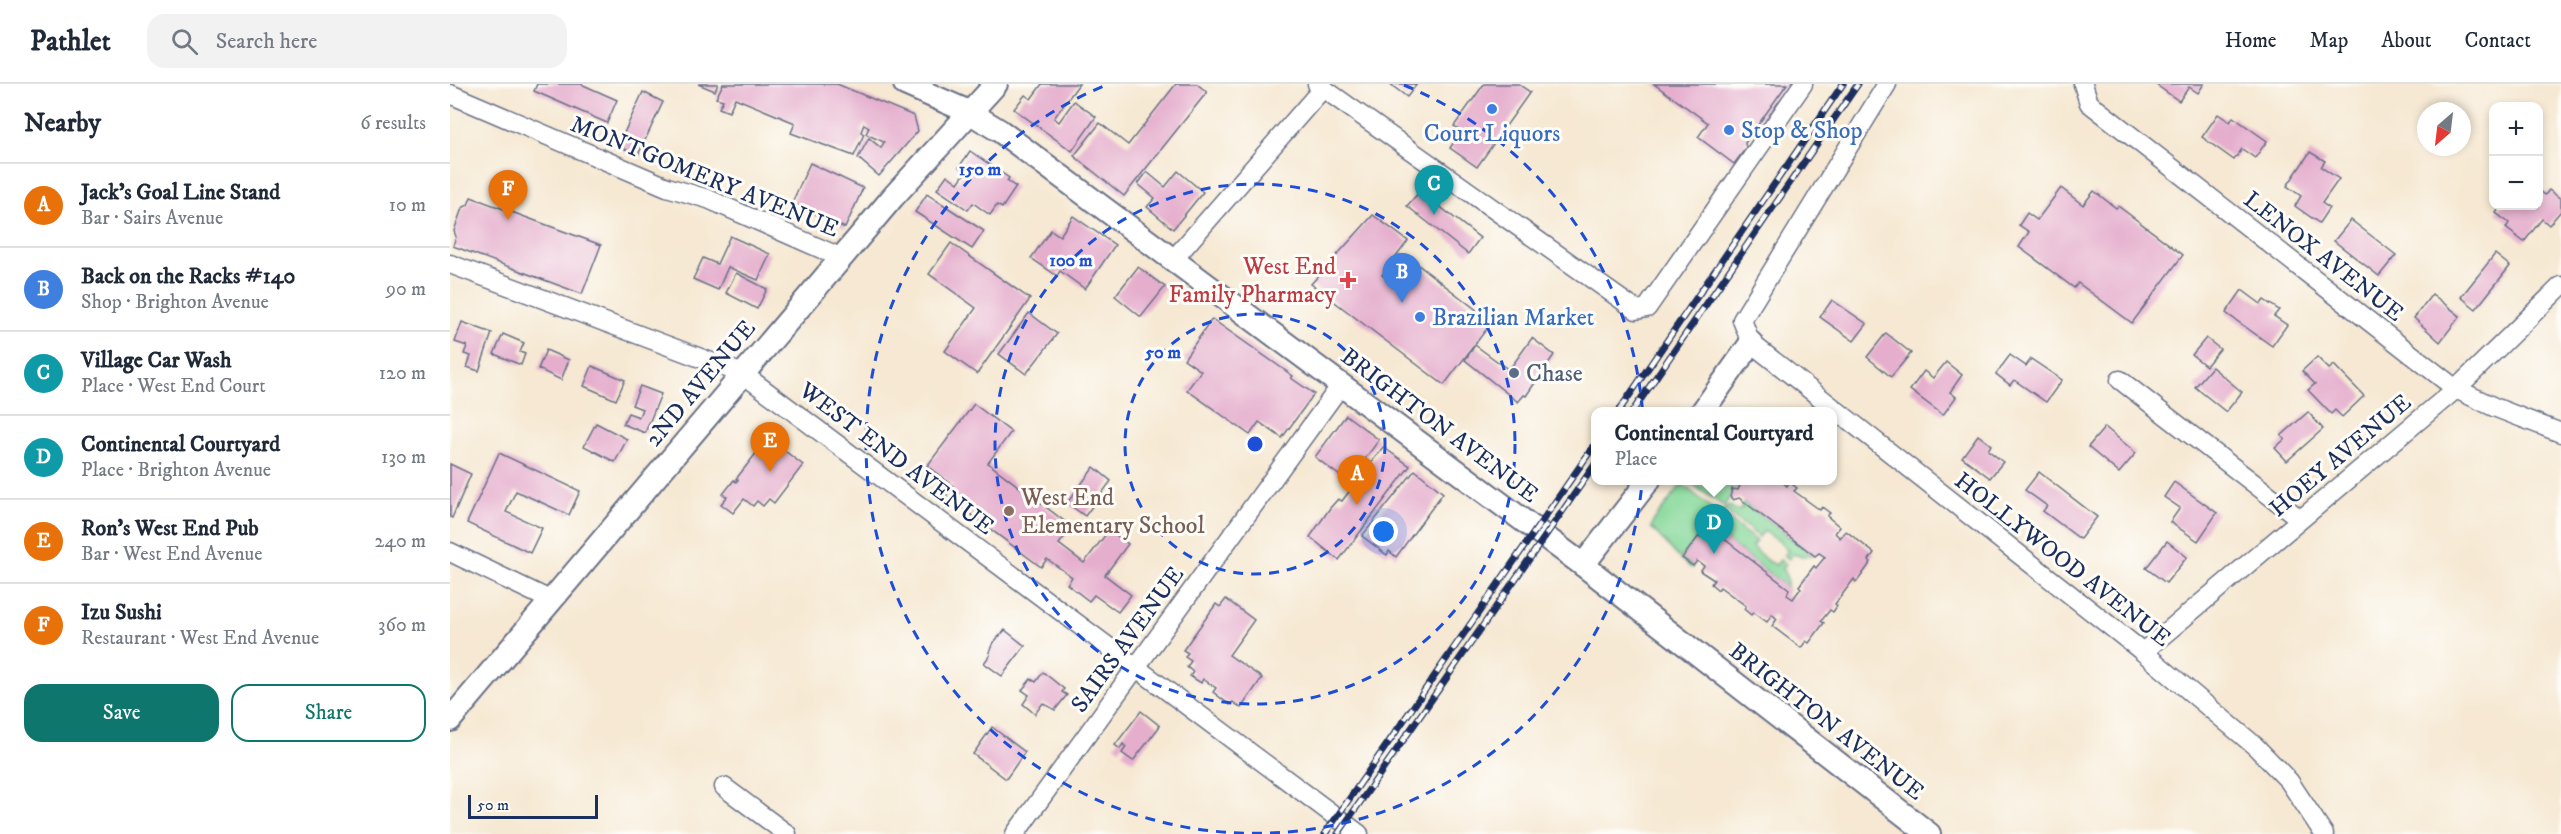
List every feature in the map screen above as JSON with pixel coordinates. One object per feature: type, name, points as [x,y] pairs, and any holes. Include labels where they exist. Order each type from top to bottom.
[{"type":"street","name":"BRIGHTON AVENUE","points":[[905,84],[969,112],[1000,131],[1583,565],[1929,834]]},
{"type":"street","name":"2ND AVENUE","points":[[450,720],[842,258],[996,84]]},
{"type":"street","points":[[1173,260],[1320,86],[1636,310],[1647,308],[1803,84]]},
{"type":"street","points":[[1705,407],[1751,343],[1742,320],[1887,84]]},
{"type":"street","name":"LENOX AVENUE","points":[[2083,84],[2089,103],[2457,388],[2494,407],[2561,434]]},
{"type":"street","name":"MONTGOMERY AVENUE","points":[[450,94],[667,187],[708,199],[842,258]]},
{"type":"street","name":"WEST END AVENUE","points":[[450,264],[743,374],[1359,834]]},
{"type":"street","name":"HOEY AVENUE","points":[[2143,652],[2457,388],[2561,286]]},
{"type":"street","name":"HOLLYWOOD AVENUE","points":[[1751,343],[1832,407]]},
{"type":"street","points":[[2120,380],[2300,519]]},
{"type":"street","name":"SAIRS AVENUE","points":[[1015,834],[1341,386]]},
{"type":"street","name":"HOLLYWOOD AVENUE","points":[[1837,411],[2143,652],[2255,746],[2289,781],[2324,834]]},
{"type":"street","points":[[1583,565],[1645,485]]},
{"type":"street","points":[[450,552],[552,601]]},
{"type":"street","points":[[724,787],[763,827],[787,834]]},
{"type":"green space","points":[[1681,485],[1718,513],[1711,522],[1703,526],[1705,532],[1682,557],[1693,566],[1691,568],[1651,528],[1654,520]]},
{"type":"green space","points":[[1693,485],[1740,485],[1738,490],[1732,489],[1724,506]]},
{"type":"green space","points":[[1744,503],[1813,555],[1803,557],[1793,554],[1789,559],[1784,555],[1788,551],[1780,542],[1764,531],[1759,537],[1724,509],[1730,506],[1737,511],[1743,508],[1741,506]]},
{"type":"green space","points":[[1722,514],[1756,541],[1752,546],[1766,560],[1776,565],[1780,560],[1786,564],[1782,568],[1787,578],[1787,587],[1718,534],[1723,532],[1726,526],[1719,521]]},
{"type":"building","points":[[537,84],[581,84],[617,100],[607,123],[534,91]]},
{"type":"building","points":[[698,84],[718,84],[715,91]]},
{"type":"building","points":[[723,84],[837,84],[914,116],[918,131],[879,176],[858,158],[869,138],[881,148],[884,142],[866,134],[869,127],[864,124],[861,132],[864,134],[854,156],[791,133],[795,123],[735,98],[729,112],[719,108],[723,100],[716,98]]},
{"type":"building","points":[[1042,84],[1079,84],[1054,118],[1059,122],[1074,101],[1096,117],[1072,151],[1014,109],[1025,95],[1031,99]]},
{"type":"building","points":[[1176,84],[1197,84],[1207,92],[1124,196],[1074,156],[1100,123],[1128,145]]},
{"type":"building","points":[[1390,84],[1417,84],[1407,97]]},
{"type":"building","name":"Court Liquors","points":[[1484,84],[1518,84],[1530,92],[1477,167],[1450,148],[1461,131],[1454,126]]},
{"type":"building","name":"Stop & Shop","points":[[1654,84],[1787,84],[1745,143],[1746,148],[1734,164],[1698,137],[1708,123]]},
{"type":"building","points":[[2155,84],[2204,84],[2198,93],[2189,87],[2179,101]]},
{"type":"building","points":[[643,92],[663,102],[638,155],[618,146]]},
{"type":"building","points":[[2218,114],[2230,122],[2233,117],[2267,141],[2255,158],[2242,149],[2234,160],[2202,137]]},
{"type":"building","points":[[970,151],[1009,178],[1007,181],[1016,187],[1002,208],[997,205],[990,215],[973,203],[968,210],[937,189],[947,175],[958,183],[966,172],[959,167]]},
{"type":"building","points":[[2310,152],[2325,161],[2321,167],[2339,179],[2322,203],[2329,208],[2319,223],[2295,206],[2301,196],[2287,186]]},
{"type":"building","points":[[810,163],[863,188],[845,228],[792,203]]},
{"type":"building","points":[[1178,171],[1203,192],[1173,229],[1147,207],[1155,198],[1138,184],[1147,172],[1165,187]]},
{"type":"building","points":[[2061,188],[2083,205],[2094,191],[2116,208],[2118,206],[2183,255],[2132,323],[2078,283],[2074,288],[2019,247],[2029,232],[2019,225],[2027,213],[2037,220]]},
{"type":"building","points":[[2549,190],[2561,199],[2561,211],[2549,225],[2542,219],[2524,242],[2506,228],[2509,223],[2496,213],[2498,210],[2543,210],[2543,193],[2545,195]]},
{"type":"building","points":[[1420,191],[1480,238],[1468,254],[1407,206]]},
{"type":"building","points":[[927,194],[984,231],[972,249],[915,212]]},
{"type":"building","points":[[471,197],[601,245],[582,294],[453,246],[456,237],[454,231],[462,208],[468,205]]},
{"type":"building","points":[[1373,215],[1408,241],[1382,275],[1399,287],[1417,264],[1492,322],[1444,385],[1311,284]]},
{"type":"building","points":[[1073,216],[1115,245],[1085,289],[1060,271],[1057,276],[1031,258],[1051,230],[1060,236]]},
{"type":"building","points":[[2351,220],[2396,255],[2379,276],[2334,241]]},
{"type":"building","points":[[730,236],[770,254],[758,280],[728,267],[718,290],[693,279],[703,258],[717,264]]},
{"type":"building","points":[[951,243],[1030,299],[977,374],[945,351],[976,308],[929,274]]},
{"type":"building","points":[[2495,254],[2510,266],[2476,309],[2461,297]]},
{"type":"building","points":[[1138,267],[1165,287],[1141,317],[1115,296]]},
{"type":"building","points":[[736,273],[767,289],[757,309],[726,293]]},
{"type":"building","points":[[2242,290],[2261,304],[2264,300],[2279,310],[2274,316],[2287,325],[2272,346],[2226,313]]},
{"type":"building","points":[[2432,294],[2460,316],[2440,342],[2414,318]]},
{"type":"building","points":[[1832,300],[1867,324],[1854,341],[1820,317]]},
{"type":"building","points":[[1029,313],[1057,334],[1026,374],[999,354]]},
{"type":"building","points":[[1212,319],[1293,376],[1291,378],[1314,394],[1282,438],[1259,422],[1250,435],[1187,390],[1201,371],[1184,359]]},
{"type":"building","points":[[462,322],[492,333],[479,371],[467,367],[471,356],[464,354],[467,346],[455,342]]},
{"type":"building","points":[[1886,333],[1911,353],[1891,377],[1867,357]]},
{"type":"building","points":[[503,334],[524,343],[520,352],[525,354],[521,365],[494,354]]},
{"type":"building","name":"Chase","points":[[1532,338],[1554,355],[1526,396],[1524,395],[1518,402],[1465,360],[1475,345],[1509,370]]},
{"type":"building","points":[[2206,338],[2220,349],[2206,366],[2192,355]]},
{"type":"building","points":[[546,350],[569,360],[561,380],[538,369]]},
{"type":"building","points":[[2010,355],[2026,366],[2031,359],[2062,380],[2046,402],[2014,380],[2010,385],[1996,374]]},
{"type":"building","points":[[2317,357],[2329,369],[2334,365],[2364,396],[2342,417],[2335,410],[2331,414],[2308,390],[2315,384],[2302,371]]},
{"type":"building","points":[[1946,362],[1962,375],[1950,392],[1956,397],[1943,415],[1910,390],[1924,371],[1933,378]]},
{"type":"building","points":[[592,366],[625,380],[616,400],[584,386]]},
{"type":"building","points":[[2212,367],[2242,392],[2226,412],[2195,387]]},
{"type":"building","points":[[640,386],[661,394],[645,433],[623,424],[628,413],[639,417],[642,409],[632,405]]},
{"type":"building","name":"West End Elementary School","points":[[974,404],[1011,432],[988,463],[1072,527],[1059,544],[1084,563],[1109,530],[1128,544],[1105,575],[1131,595],[1118,612],[1094,595],[1089,601],[1067,584],[1072,577],[1047,559],[1041,567],[946,496],[953,486],[927,466]]},
{"type":"building","points":[[2308,412],[2323,429],[2287,461],[2275,448],[2285,439],[2281,436]]},
{"type":"building","points":[[1346,415],[1379,440],[1348,482],[1315,457]]},
{"type":"building","points":[[596,423],[627,439],[615,462],[584,446]]},
{"type":"building","points":[[2105,427],[2136,453],[2119,473],[2088,447]]},
{"type":"building","points":[[1978,435],[1991,445],[1988,450],[2003,462],[1990,478],[1962,457]]},
{"type":"building","points":[[768,438],[803,465],[774,503],[769,499],[763,506],[757,501],[753,506],[744,499],[733,513],[721,504],[727,497],[723,494],[734,480],[736,482],[738,480],[736,479]]},
{"type":"building","points":[[1383,447],[1410,466],[1339,560],[1310,537],[1330,508],[1338,499],[1342,501]]},
{"type":"building","points":[[499,453],[580,491],[569,515],[516,491],[506,512],[542,528],[530,553],[467,523]]},
{"type":"building","points":[[450,464],[471,474],[452,518],[450,517]]},
{"type":"building","points":[[1094,467],[1111,481],[1085,516],[1067,503]]},
{"type":"building","points":[[1415,470],[1443,493],[1396,557],[1389,551],[1387,555],[1362,536]]},
{"type":"building","points":[[2039,472],[2097,517],[2080,539],[2043,511],[2047,506],[2025,490]]},
{"type":"building","points":[[2174,482],[2217,513],[2198,541],[2170,522],[2180,508],[2164,497]]},
{"type":"building","points":[[1740,485],[1793,485],[1797,488],[1794,491],[1820,510],[1822,507],[1830,513],[1827,516],[1840,527],[1835,533],[1840,538],[1846,531],[1874,553],[1869,560],[1871,562],[1859,579],[1856,582],[1854,579],[1835,604],[1837,606],[1833,612],[1830,610],[1821,621],[1824,623],[1809,643],[1806,641],[1801,648],[1772,626],[1777,619],[1772,614],[1767,622],[1753,612],[1751,615],[1744,609],[1746,606],[1720,587],[1718,590],[1711,584],[1714,580],[1700,571],[1704,566],[1697,561],[1693,566],[1682,558],[1699,536],[1701,537],[1705,532],[1703,527],[1706,523],[1711,522],[1714,525],[1714,531],[1789,589],[1787,595],[1793,599],[1801,588],[1799,586],[1814,566],[1816,568],[1825,557],[1819,553],[1815,556],[1739,498],[1733,500],[1730,497],[1732,489],[1738,490]]},
{"type":"building","points":[[2167,541],[2187,557],[2166,583],[2146,568]]},
{"type":"building","points":[[1226,599],[1254,620],[1229,655],[1262,678],[1241,708],[1233,702],[1230,705],[1213,692],[1216,688],[1203,679],[1201,683],[1190,676],[1193,672],[1187,667],[1191,661],[1185,657],[1188,653],[1183,650],[1216,604],[1220,607]]},
{"type":"building","points":[[1005,630],[1025,646],[1002,676],[984,663],[990,655],[993,643]]},
{"type":"building","points":[[1043,672],[1064,689],[1062,692],[1067,695],[1055,710],[1043,703],[1035,714],[1023,704],[1029,695],[1022,690],[1031,679],[1036,682]]},
{"type":"building","points":[[1141,711],[1160,726],[1133,761],[1122,753],[1126,747],[1123,744],[1120,749],[1115,745]]},
{"type":"building","points":[[992,727],[1025,752],[1006,779],[973,754]]},
{"type":"railway","points":[[1621,407],[1843,84]]},
{"type":"railway","points":[[1635,407],[1858,84]]},
{"type":"railway","points":[[1325,834],[1591,450]]},
{"type":"railway","points":[[1338,834],[1591,470]]},
{"type":"place","name":"Court Liquors","points":[[1492,109]]},
{"type":"place","name":"Stop & Shop","points":[[1729,130]]},
{"type":"place","name":"Village Car Wash","points":[[1434,215]]},
{"type":"place","name":"Izu Sushi","points":[[508,220]]},
{"type":"place","name":"West End Family Pharmacy","points":[[1348,280]]},
{"type":"place","name":"Back on the Racks #140","points":[[1402,303]]},
{"type":"place","name":"Brazilian Market","points":[[1420,317]]},
{"type":"place","name":"Chase","points":[[1514,373]]},
{"type":"place","name":"Ron's West End Pub","points":[[770,472]]},
{"type":"place","name":"Jack's Goal Line Stand","points":[[1357,505]]},
{"type":"place","name":"West End Elementary School","points":[[1009,511]]},
{"type":"place","name":"Continental Courtyard","points":[[1714,554]]}]
